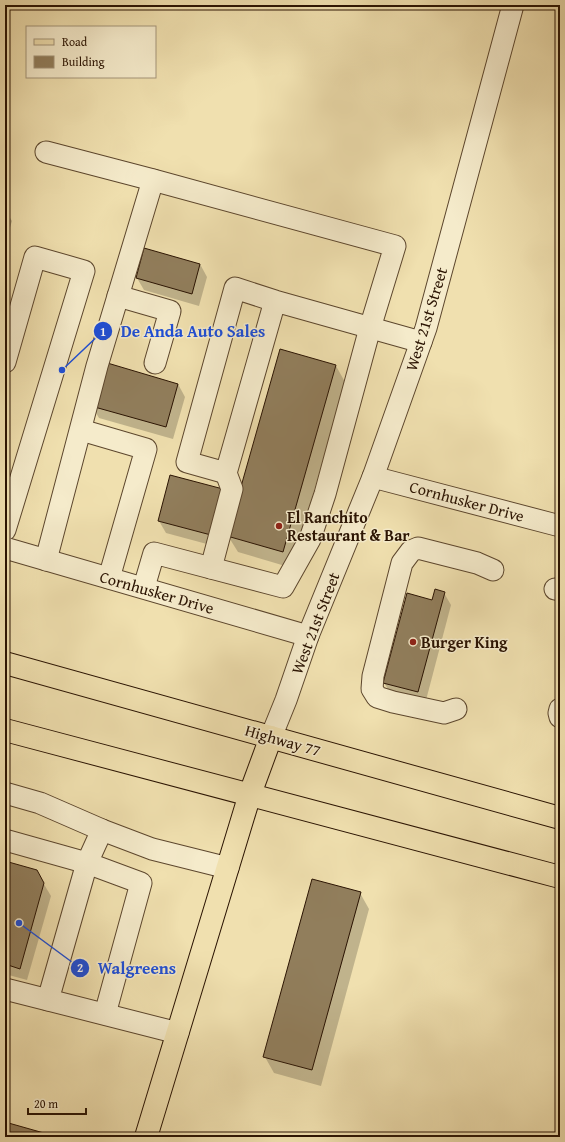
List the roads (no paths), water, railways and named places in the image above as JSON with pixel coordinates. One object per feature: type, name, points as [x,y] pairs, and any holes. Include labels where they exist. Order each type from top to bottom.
[{"type":"main road","name":"Highway 77","points":[[5,663],[560,818]]},
{"type":"main road","points":[[5,730],[560,876]]},
{"type":"main road","name":"West 21st Street","points":[[146,1137],[250,794],[272,737]]},
{"type":"street","name":"West 21st Street","points":[[272,737],[308,636],[373,477],[426,328],[513,5]]},
{"type":"street","points":[[46,152],[395,246],[370,328],[325,494],[310,539],[283,587],[154,553],[144,588]]},
{"type":"street","points":[[46,560],[97,366],[153,180]]},
{"type":"street","points":[[5,362],[35,256],[84,271],[5,530]]},
{"type":"street","points":[[226,473],[187,462],[235,288],[421,342]]},
{"type":"street","points":[[118,296],[170,311],[155,363]]},
{"type":"street","points":[[211,568],[232,489],[226,473],[276,301]]},
{"type":"street","points":[[80,430],[146,449],[109,578]]},
{"type":"street","name":"Cornhusker Drive","points":[[373,477],[560,526]]},
{"type":"street","name":"Cornhusker Drive","points":[[5,548],[308,636]]},
{"type":"street","points":[[456,709],[444,713],[393,702],[377,696],[372,689],[373,676],[402,563],[411,551],[418,548],[477,563],[492,570]]},
{"type":"street","points":[[560,709],[560,717]]},
{"type":"street","points":[[5,793],[40,803],[102,830],[152,849],[228,868]]},
{"type":"street","points":[[48,1000],[87,863],[102,830]]},
{"type":"street","points":[[5,840],[87,863],[140,883],[105,1014]]},
{"type":"street","points":[[5,989],[178,1033]]},
{"type":"place","name":"De Anda Auto Sales","points":[[62,370]]},
{"type":"place","name":"El Ranchito Restaurant & Bar","points":[[279,526]]},
{"type":"place","name":"Burger King","points":[[413,642]]},
{"type":"place","name":"Walgreens","points":[[19,923]]}]
